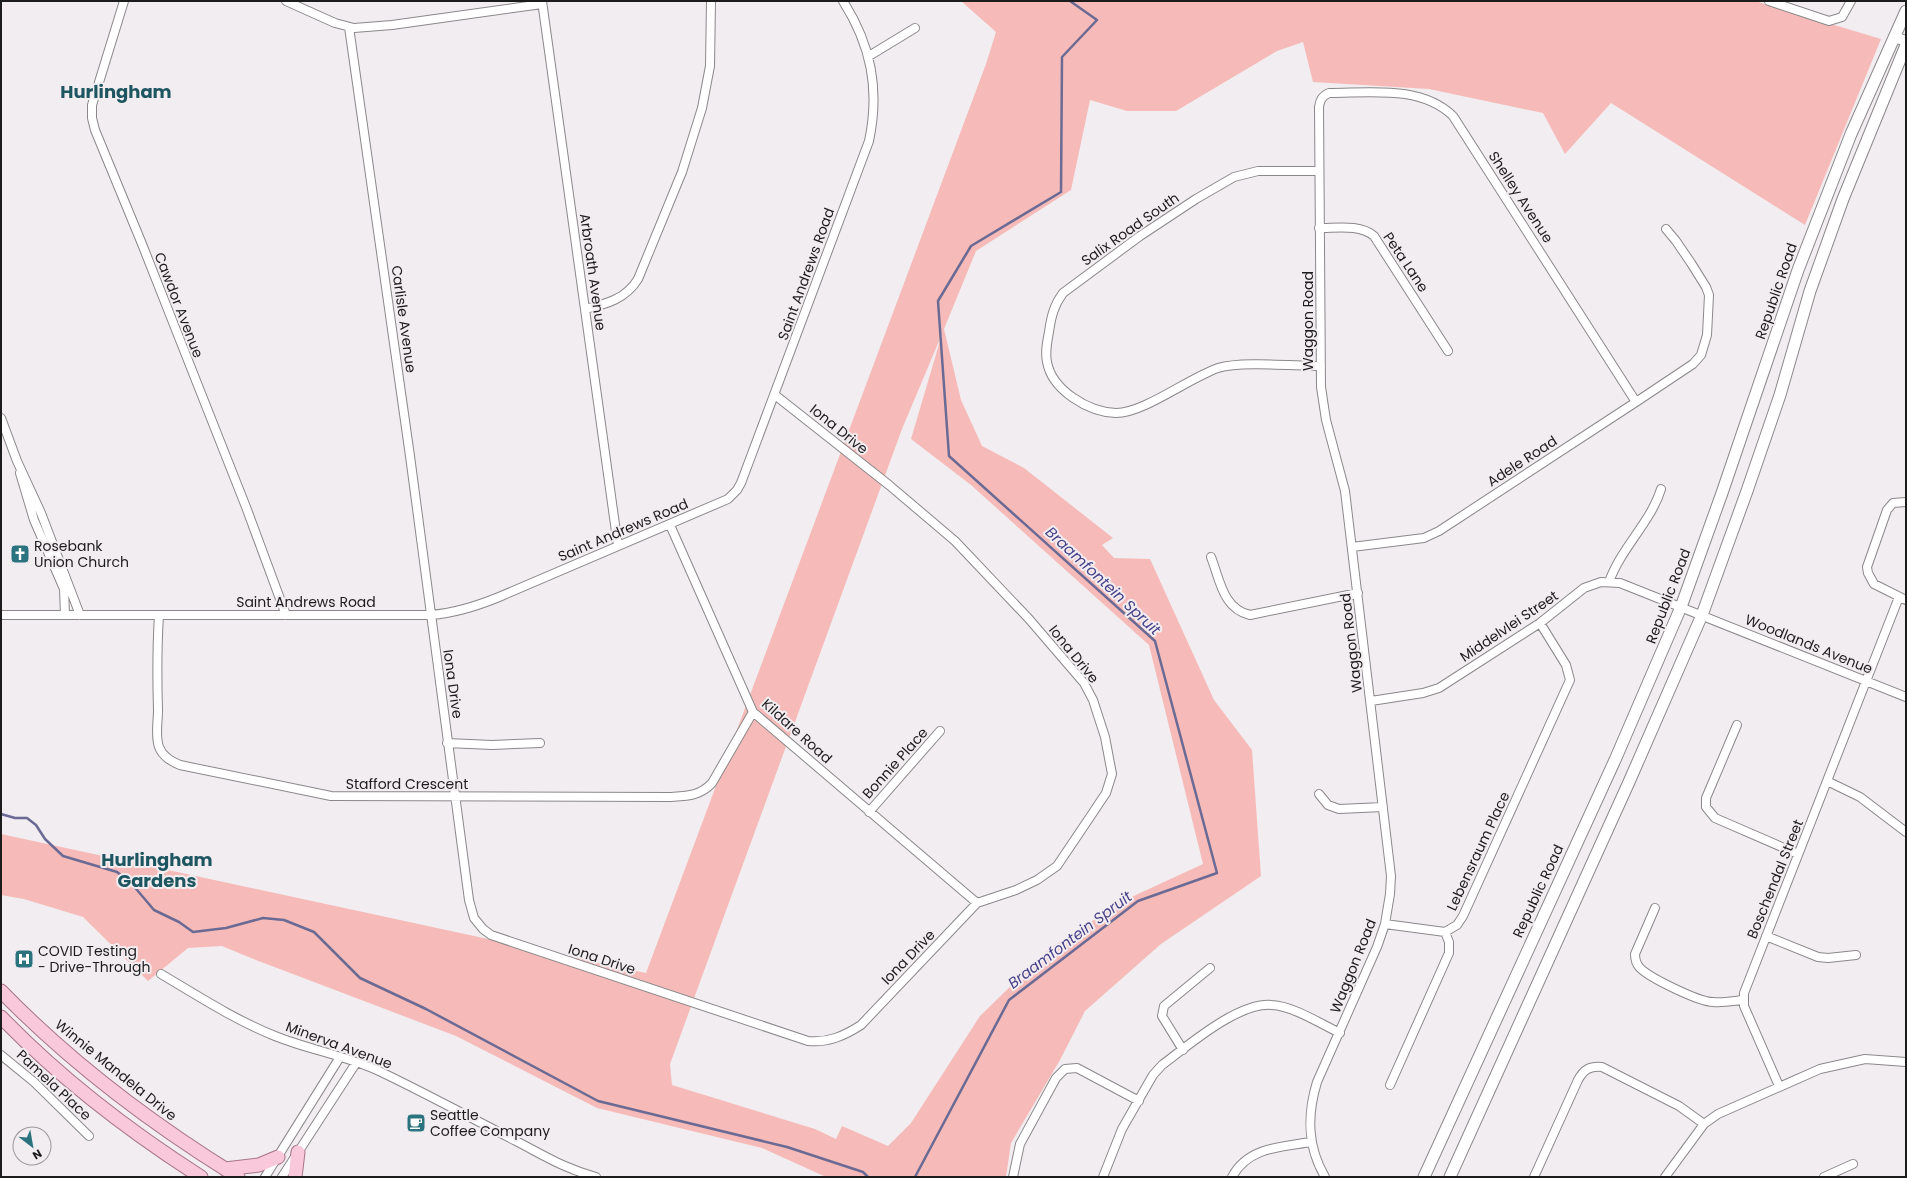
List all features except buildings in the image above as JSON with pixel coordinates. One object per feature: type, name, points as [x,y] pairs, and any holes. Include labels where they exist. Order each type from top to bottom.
[{"type":"main road","name":"Republic Road","points":[[1424,1177],[1615,760],[1681,607],[1798,270],[1851,134],[1906,12]]},
{"type":"main road","points":[[1452,1174],[1629,782],[1702,615],[1780,395],[1810,291],[1843,199],[1906,45]]},
{"type":"main road","name":"Winnie Mandela Drive","points":[[1,991],[68,1054],[134,1109],[186,1145],[238,1177]]},
{"type":"main road","points":[[1,1017],[34,1050],[114,1117],[148,1142],[201,1177]]},
{"type":"main road","points":[[295,1177],[298,1152]]},
{"type":"main road","points":[[225,1169],[259,1165],[278,1157]]},
{"type":"street","name":"Cawdor Avenue","points":[[124,1],[92,105],[92,118],[95,130],[243,499],[286,615]]},
{"type":"street","points":[[286,1],[349,28],[392,25],[542,2]]},
{"type":"street","points":[[585,309],[613,301],[623,296],[634,287],[682,172],[702,108],[710,66],[711,1]]},
{"type":"street","name":"Saint Andrews Road","points":[[1,615],[431,615],[469,609],[720,504],[737,490],[741,483],[869,141],[874,108],[870,56],[853,17],[843,1]]},
{"type":"street","points":[[1770,1],[1830,21],[1842,17],[1852,1]]},
{"type":"street","name":"Arbroath Avenue","points":[[542,2],[618,546]]},
{"type":"street","name":"Carlisle Avenue","points":[[349,28],[431,615]]},
{"type":"street","points":[[870,56],[915,28]]},
{"type":"street","points":[[1894,37],[1906,40]]},
{"type":"street","name":"Shelley Avenue","points":[[1328,93],[1390,92],[1405,94],[1437,102],[1453,116],[1636,402]]},
{"type":"street","name":"Waggon Road","points":[[1325,1177],[1319,1166],[1311,1142],[1310,1119],[1312,1102],[1317,1082],[1363,980],[1385,924],[1391,886],[1384,806],[1345,491],[1326,420],[1322,387],[1319,228],[1320,102],[1328,93]]},
{"type":"street","name":"Salix Road South","points":[[1319,171],[1258,171],[1234,177],[1196,199],[1140,236],[1064,293],[1055,305],[1051,318],[1046,351],[1046,362],[1053,378],[1067,393],[1091,407],[1106,412],[1124,412],[1138,407],[1219,368],[1251,365],[1321,366]]},
{"type":"street","name":"Peta Lane","points":[[1319,228],[1358,228],[1364,229],[1374,236],[1448,351]]},
{"type":"street","name":"Adele Road","points":[[1352,547],[1424,538],[1439,531],[1693,364],[1705,348],[1709,320],[1709,295],[1695,268],[1676,240],[1666,229]]},
{"type":"street","name":"Iona Drive","points":[[431,615],[454,797],[469,900],[474,918],[488,934],[588,969],[808,1041],[818,1042],[839,1038],[861,1025],[977,903],[1016,890],[1037,880],[1057,866],[1106,793],[1112,774],[1105,737],[1090,692],[1029,619],[955,541],[889,485],[775,394]]},
{"type":"street","points":[[1,418],[17,461],[27,501],[41,538],[64,589],[65,614]]},
{"type":"street","points":[[17,461],[29,484],[50,535],[80,615]]},
{"type":"street","points":[[1609,582],[1629,544],[1656,501],[1661,489]]},
{"type":"street","points":[[1902,598],[1874,584],[1869,578],[1867,567],[1887,510],[1893,503],[1906,502]]},
{"type":"street","name":"Kildare Road","points":[[670,525],[753,712],[977,903]]},
{"type":"street","points":[[41,538],[50,535]]},
{"type":"street","points":[[1211,557],[1226,596],[1232,606],[1240,613],[1250,615],[1358,593]]},
{"type":"street","name":"Middelvlei Street","points":[[1371,701],[1435,690],[1540,623],[1584,588],[1601,582],[1620,583],[1681,607]]},
{"type":"street","name":"Boschendal Street","points":[[1743,1000],[1744,993],[1798,854],[1902,598]]},
{"type":"street","name":"Woodlands Avenue","points":[[1681,607],[1906,697]]},
{"type":"street","name":"Stafford Crescent","points":[[159,614],[156,656],[157,732],[159,747],[164,754],[170,760],[180,765],[331,796],[694,796],[704,791],[712,783],[753,712]]},
{"type":"street","name":"Lebensraum Place","points":[[1444,932],[1457,926],[1463,916],[1570,680],[1566,665],[1540,623]]},
{"type":"street","points":[[1737,725],[1706,798],[1708,811],[1715,818],[1798,854]]},
{"type":"street","name":"Bonnie Place","points":[[869,812],[940,731]]},
{"type":"street","points":[[447,743],[492,745],[540,743]]},
{"type":"street","points":[[1827,781],[1860,797],[1906,832]]},
{"type":"street","points":[[1319,794],[1328,805],[1339,810],[1384,806]]},
{"type":"street","points":[[1655,908],[1635,954],[1636,961],[1649,975],[1701,1000],[1713,1002],[1743,1000],[1750,1022],[1779,1086]]},
{"type":"street","points":[[1385,924],[1444,932],[1449,942],[1449,953],[1390,1085]]},
{"type":"street","points":[[1766,936],[1818,957],[1828,958],[1856,955]]},
{"type":"street","points":[[1183,1050],[1162,1016],[1162,1011],[1164,1006],[1210,968]]},
{"type":"street","name":"Minerva Avenue","points":[[161,974],[258,1029],[373,1068],[443,1102],[549,1160],[572,1171],[596,1177]]},
{"type":"street","points":[[1103,1177],[1122,1129],[1153,1075],[1162,1065],[1235,1013],[1249,1008],[1273,1005],[1291,1010],[1340,1033]]},
{"type":"street","name":"Pamela Place","points":[[1,1055],[34,1082],[89,1136]]},
{"type":"street","points":[[265,1177],[340,1057]]},
{"type":"street","points":[[1665,1177],[1704,1124],[1718,1114],[1820,1069],[1865,1059],[1906,1062]]},
{"type":"street","points":[[282,1177],[356,1063]]},
{"type":"street","points":[[1534,1177],[1578,1080],[1587,1068],[1595,1066],[1602,1067],[1679,1106],[1704,1124]]},
{"type":"street","points":[[1013,1177],[1020,1144],[1056,1078],[1065,1069],[1077,1068],[1139,1101]]},
{"type":"street","points":[[1232,1177],[1247,1158],[1263,1150],[1311,1142]]},
{"type":"street","points":[[1824,1177],[1853,1164]]},
{"type":"shaded area","points":[[961,1],[1755,1],[1881,39],[1805,225],[1611,103],[1565,154],[1543,113],[1429,89],[1313,82],[1303,42],[1277,51],[1176,111],[1127,111],[1090,100],[1071,190],[976,251],[944,329],[961,400],[982,446],[1024,468],[1113,538],[1102,545],[1114,558],[1150,559],[1214,700],[1252,750],[1261,876],[1161,944],[1085,1011],[1060,1060],[1011,1143],[1006,1177],[826,1177],[762,1148],[597,1108],[456,1036],[222,946],[188,948],[148,981],[83,917],[24,899],[1,895],[1,834],[646,973],[986,64],[996,32]],"holes":[[[942,334],[911,439],[971,485],[1149,645],[1203,864],[1125,900],[1049,949],[980,1016],[911,1123],[888,1146],[842,1126],[836,1139],[815,1129],[672,1085],[670,1064],[902,429]]]},
{"type":"waterway","name":"Braamfontein Spruit","points":[[915,1177],[1009,1000],[1138,901],[1217,873],[1155,641],[949,456],[938,301],[971,246],[1061,192],[1062,57],[1097,20],[1070,1]]},
{"type":"waterway","points":[[1,814],[15,818],[27,818],[36,825],[45,839],[63,856],[117,872],[132,884],[154,910],[179,922],[193,932],[226,928],[263,918],[284,920],[314,932],[360,978],[426,1009],[598,1101],[787,1147],[863,1172],[868,1177]]},
{"type":"place","name":"Rosebank Union Church","points":[[20,554]]},
{"type":"place","name":"COVID Testing - Drive-Through","points":[[24,959]]},
{"type":"place","name":"Seattle Coffee Company","points":[[416,1123]]},
{"type":"district","name":"Hurlingham","points":[[116,92]]},
{"type":"district","name":"Hurlingham Gardens","points":[[157,870]]}]
